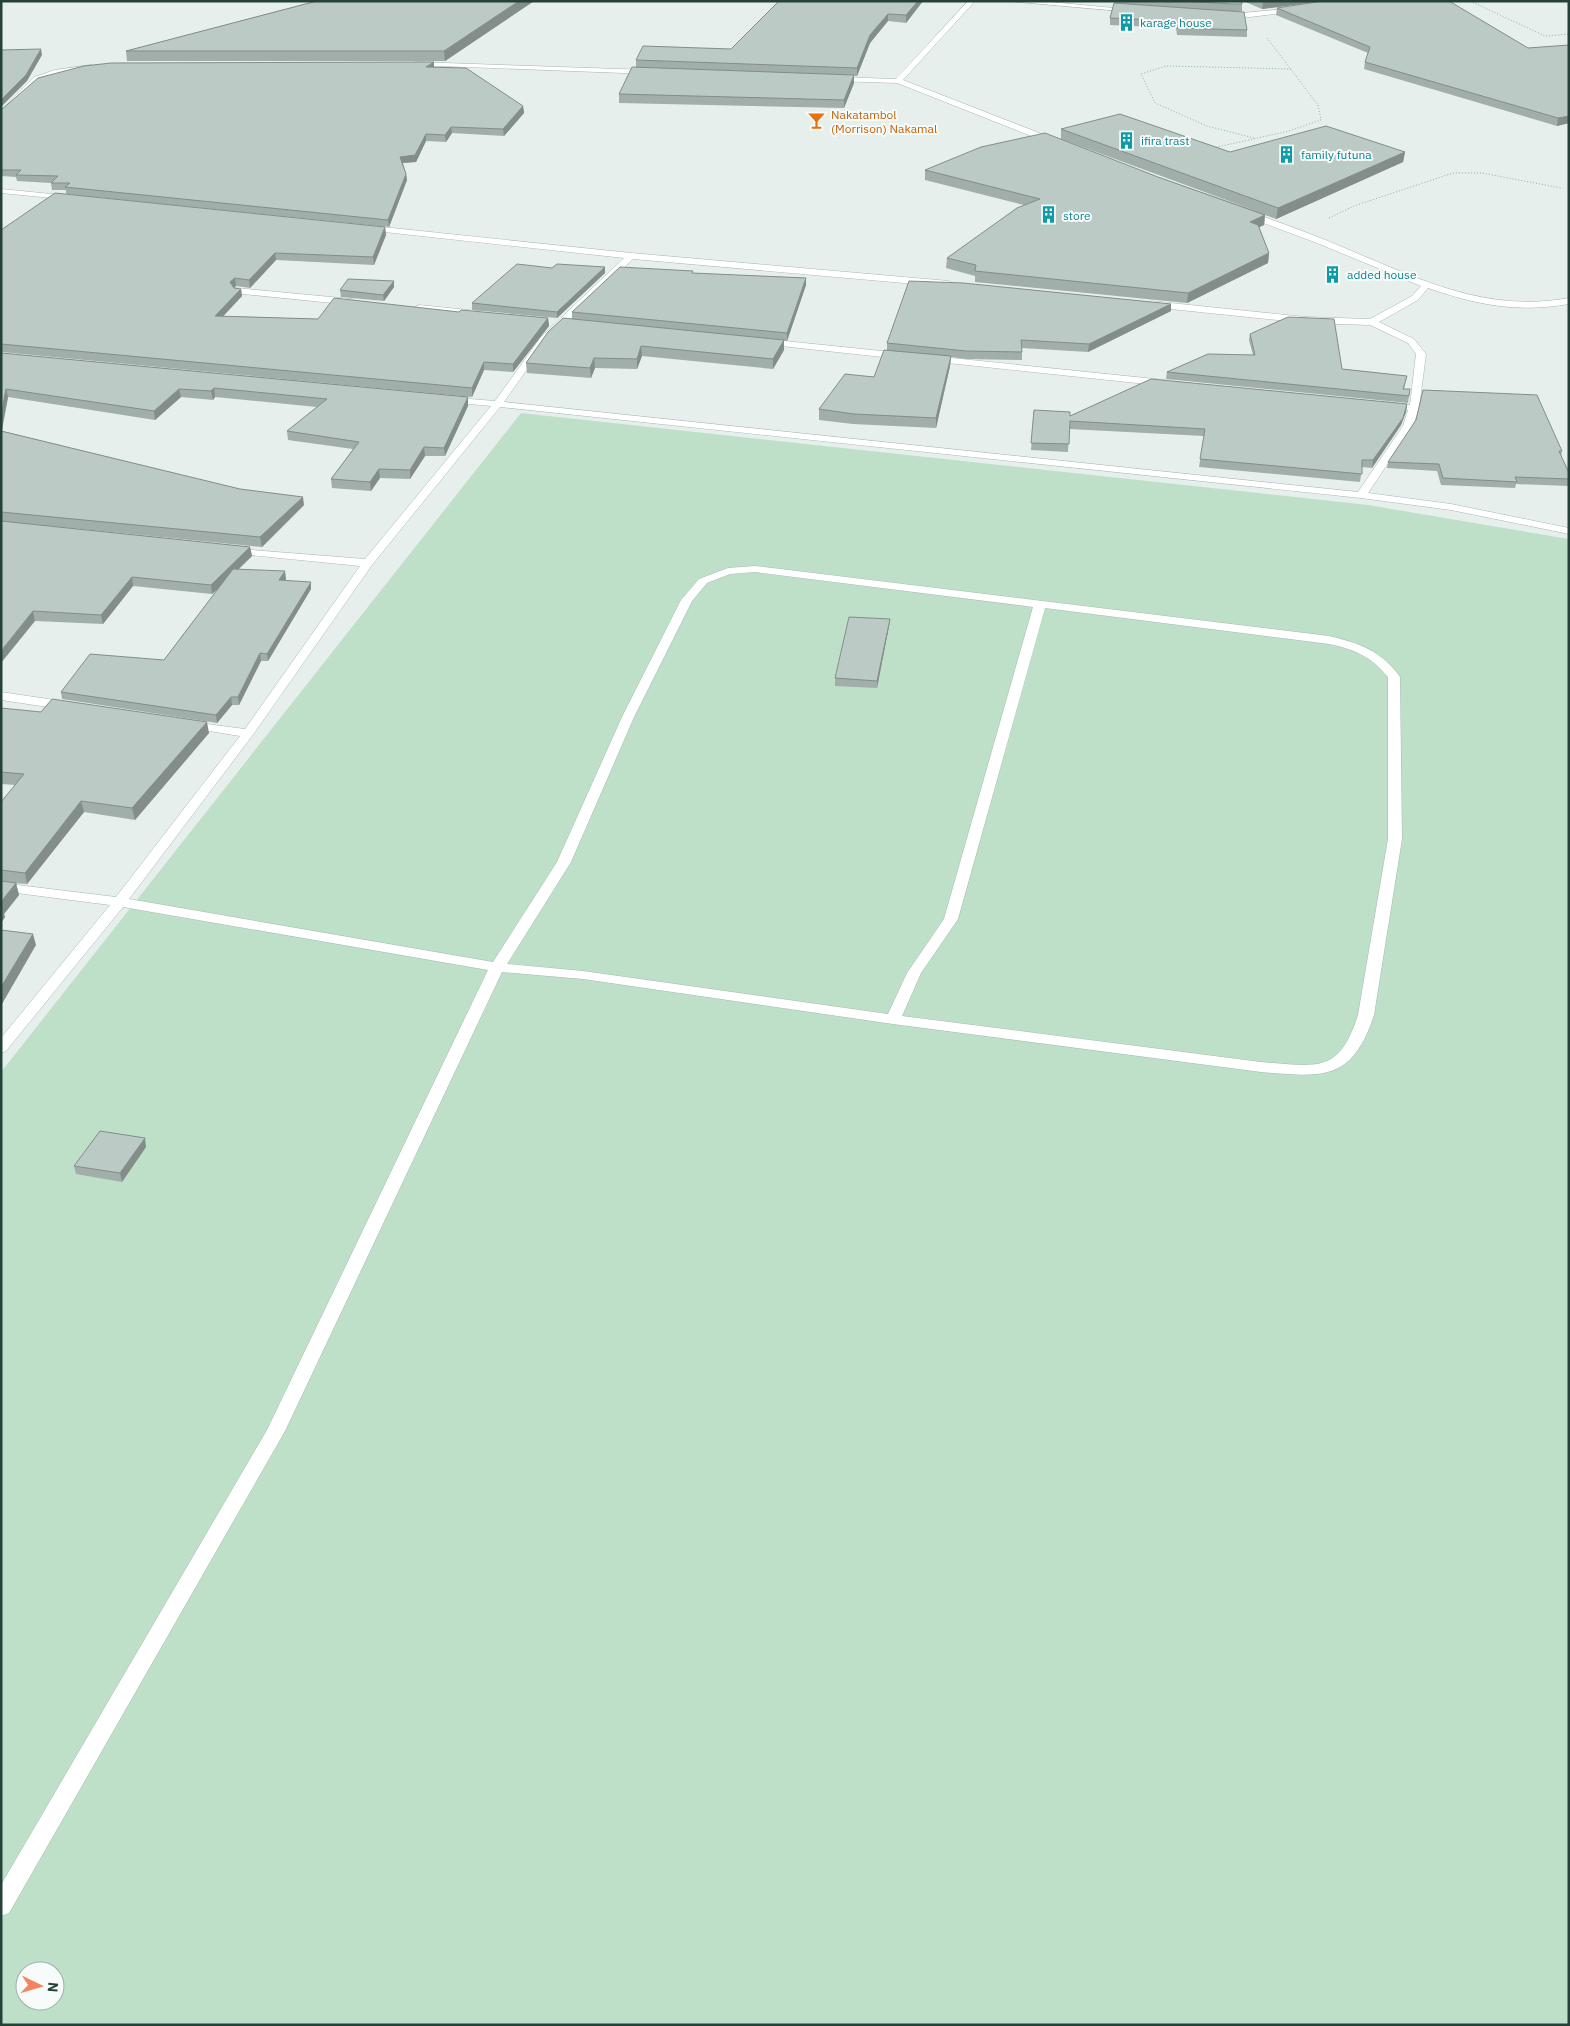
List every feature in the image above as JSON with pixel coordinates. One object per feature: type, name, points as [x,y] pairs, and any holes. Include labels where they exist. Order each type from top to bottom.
[{"type":"street","points":[[898,81],[972,1]]},
{"type":"street","points":[[1010,1],[1144,11]]},
{"type":"street","points":[[1215,15],[1250,15],[1308,8]]},
{"type":"street","points":[[408,64],[654,73]]},
{"type":"street","points":[[1,114],[37,79],[55,72],[104,66]]},
{"type":"street","points":[[830,79],[898,81],[1062,144]]},
{"type":"street","points":[[1,191],[81,199]]},
{"type":"street","points":[[1235,209],[1299,232],[1426,285],[1466,297],[1533,307],[1569,301]]},
{"type":"street","points":[[356,226],[631,256],[956,284]]},
{"type":"street","points":[[1,1048],[120,902],[248,733],[368,564],[498,404],[555,321],[631,256]]},
{"type":"street","points":[[1372,322],[1415,298],[1426,285]]},
{"type":"street","points":[[236,291],[364,303]]},
{"type":"street","points":[[1141,303],[1306,320],[1372,322],[1411,341],[1421,354],[1414,408],[1408,426],[1361,495]]},
{"type":"street","points":[[413,308],[492,315]]},
{"type":"street","points":[[555,321],[580,323]]},
{"type":"street","points":[[759,342],[1176,384]]},
{"type":"street","points":[[439,398],[1361,495],[1451,506],[1569,530]]},
{"type":"street","points":[[1374,404],[1414,408]]},
{"type":"street","points":[[215,548],[368,564]]},
{"type":"street","points":[[1,887],[120,902],[497,967],[583,975],[894,1019],[1261,1066],[1310,1070],[1329,1066],[1349,1056],[1360,1038],[1366,1015],[1395,839],[1394,677],[1384,663],[1375,655],[1357,647],[1329,640],[755,568],[728,571],[703,581],[687,600],[628,717],[564,862],[497,967],[276,1431],[1,1906]]},
{"type":"street","points":[[894,1019],[914,973],[951,919],[1040,604]]},
{"type":"street","points":[[1,696],[85,709]]},
{"type":"street","points":[[171,722],[248,733]]},
{"type":"path","points":[[1470,1],[1545,36],[1569,34]]},
{"type":"path","points":[[1214,148],[1289,131],[1321,120],[1318,105],[1250,15]]},
{"type":"path","points":[[1254,138],[1207,126],[1155,103],[1141,74],[1166,66],[1291,69]]},
{"type":"path","points":[[1299,232],[1354,206],[1453,173],[1482,173],[1561,188]]},
{"type":"green space","points":[[521,413],[1368,505],[1569,539],[1569,2025],[1,2025],[1,1072]]},
{"type":"building","points":[[317,1],[519,1],[444,51],[126,51]]},
{"type":"building","points":[[779,1],[918,1],[906,15],[888,14],[870,35],[857,68],[636,60],[643,46],[731,49]]},
{"type":"building","points":[[1182,1],[1242,1],[1242,4],[1232,4]]},
{"type":"building","points":[[1323,1],[1449,1],[1528,48],[1569,45],[1569,116],[1558,118],[1365,62],[1370,47],[1277,8]]},
{"type":"building","points":[[1114,3],[1244,12],[1247,30],[1178,28],[1177,21],[1110,18]]},
{"type":"building","points":[[41,49],[26,75],[1,100],[1,50]]},
{"type":"building","points":[[434,62],[426,67],[466,68],[523,106],[503,129],[451,127],[445,135],[426,134],[415,155],[400,157],[406,174],[388,220],[65,187],[70,183],[51,183],[58,176],[16,175],[21,170],[1,170],[1,110],[38,78],[84,66],[111,63]]},
{"type":"building","points":[[632,67],[854,75],[844,100],[619,94]]},
{"type":"building","points":[[1120,114],[1230,152],[1326,126],[1405,152],[1278,208],[1061,129]]},
{"type":"building","points":[[1045,133],[1158,177],[1265,215],[1250,222],[1258,225],[1269,253],[1188,293],[975,271],[976,265],[947,258],[1017,208],[1040,199],[925,170],[981,147]]},
{"type":"building","points":[[55,193],[385,227],[373,257],[275,253],[249,280],[235,278],[230,282],[234,288],[241,289],[215,316],[318,319],[334,298],[459,312],[461,310],[548,318],[513,364],[484,362],[472,388],[1,344],[1,230]]},
{"type":"building","points":[[517,264],[552,268],[557,264],[605,267],[557,312],[472,303]]},
{"type":"building","points":[[620,267],[693,271],[692,273],[806,278],[787,333],[572,312]]},
{"type":"building","points":[[348,279],[394,281],[383,295],[340,290]]},
{"type":"building","points":[[909,281],[963,283],[1171,304],[1089,344],[1021,340],[1022,352],[966,351],[887,343]]},
{"type":"building","points":[[1288,317],[1334,319],[1342,369],[1407,376],[1403,389],[1410,389],[1409,396],[1167,372],[1208,354],[1255,355],[1250,334]]},
{"type":"building","points":[[563,318],[784,340],[773,359],[641,346],[637,359],[594,358],[590,368],[526,363],[548,332]]},
{"type":"building","points":[[884,350],[951,356],[936,418],[854,414],[819,409],[845,374],[874,377]]},
{"type":"building","points":[[1,353],[468,397],[444,448],[424,447],[410,470],[379,469],[370,482],[331,479],[359,442],[287,431],[327,399],[214,388],[211,391],[179,389],[154,411],[6,389],[1,415]]},
{"type":"building","points":[[1151,379],[1407,404],[1403,418],[1373,460],[1362,460],[1362,474],[1200,459],[1205,429],[1070,421],[1069,444],[1031,443],[1034,410],[1070,412],[1070,416]]},
{"type":"building","points":[[1423,390],[1537,395],[1562,451],[1559,451],[1569,473],[1569,479],[1515,477],[1517,482],[1443,478],[1439,464],[1388,462],[1416,420]]},
{"type":"building","points":[[1,431],[240,489],[303,497],[260,537],[1,512]]},
{"type":"building","points":[[1,521],[250,547],[211,585],[132,577],[101,615],[33,611],[1,651]]},
{"type":"building","points":[[233,569],[285,571],[279,580],[311,582],[267,654],[260,653],[238,697],[231,697],[216,715],[61,692],[90,654],[164,660]]},
{"type":"building","points":[[849,617],[890,619],[877,681],[835,678]]},
{"type":"building","points":[[52,699],[207,722],[132,808],[81,801],[25,873],[1,870],[1,802],[24,774],[1,772],[1,708],[41,712]]},
{"type":"building","points":[[1,881],[16,883],[1,902]]},
{"type":"building","points":[[1,930],[33,934],[1,987]]},
{"type":"building","points":[[100,1131],[145,1138],[120,1173],[74,1166]]},
{"type":"place","name":"karage house","points":[[1126,22]]},
{"type":"place","name":"Nakatambol (Morrison) Nakamal","points":[[817,121]]},
{"type":"place","name":"ifira trast","points":[[1127,140]]},
{"type":"place","name":"family futuna","points":[[1287,154]]},
{"type":"place","name":"store","points":[[1049,215]]},
{"type":"place","name":"added house","points":[[1333,274]]}]
